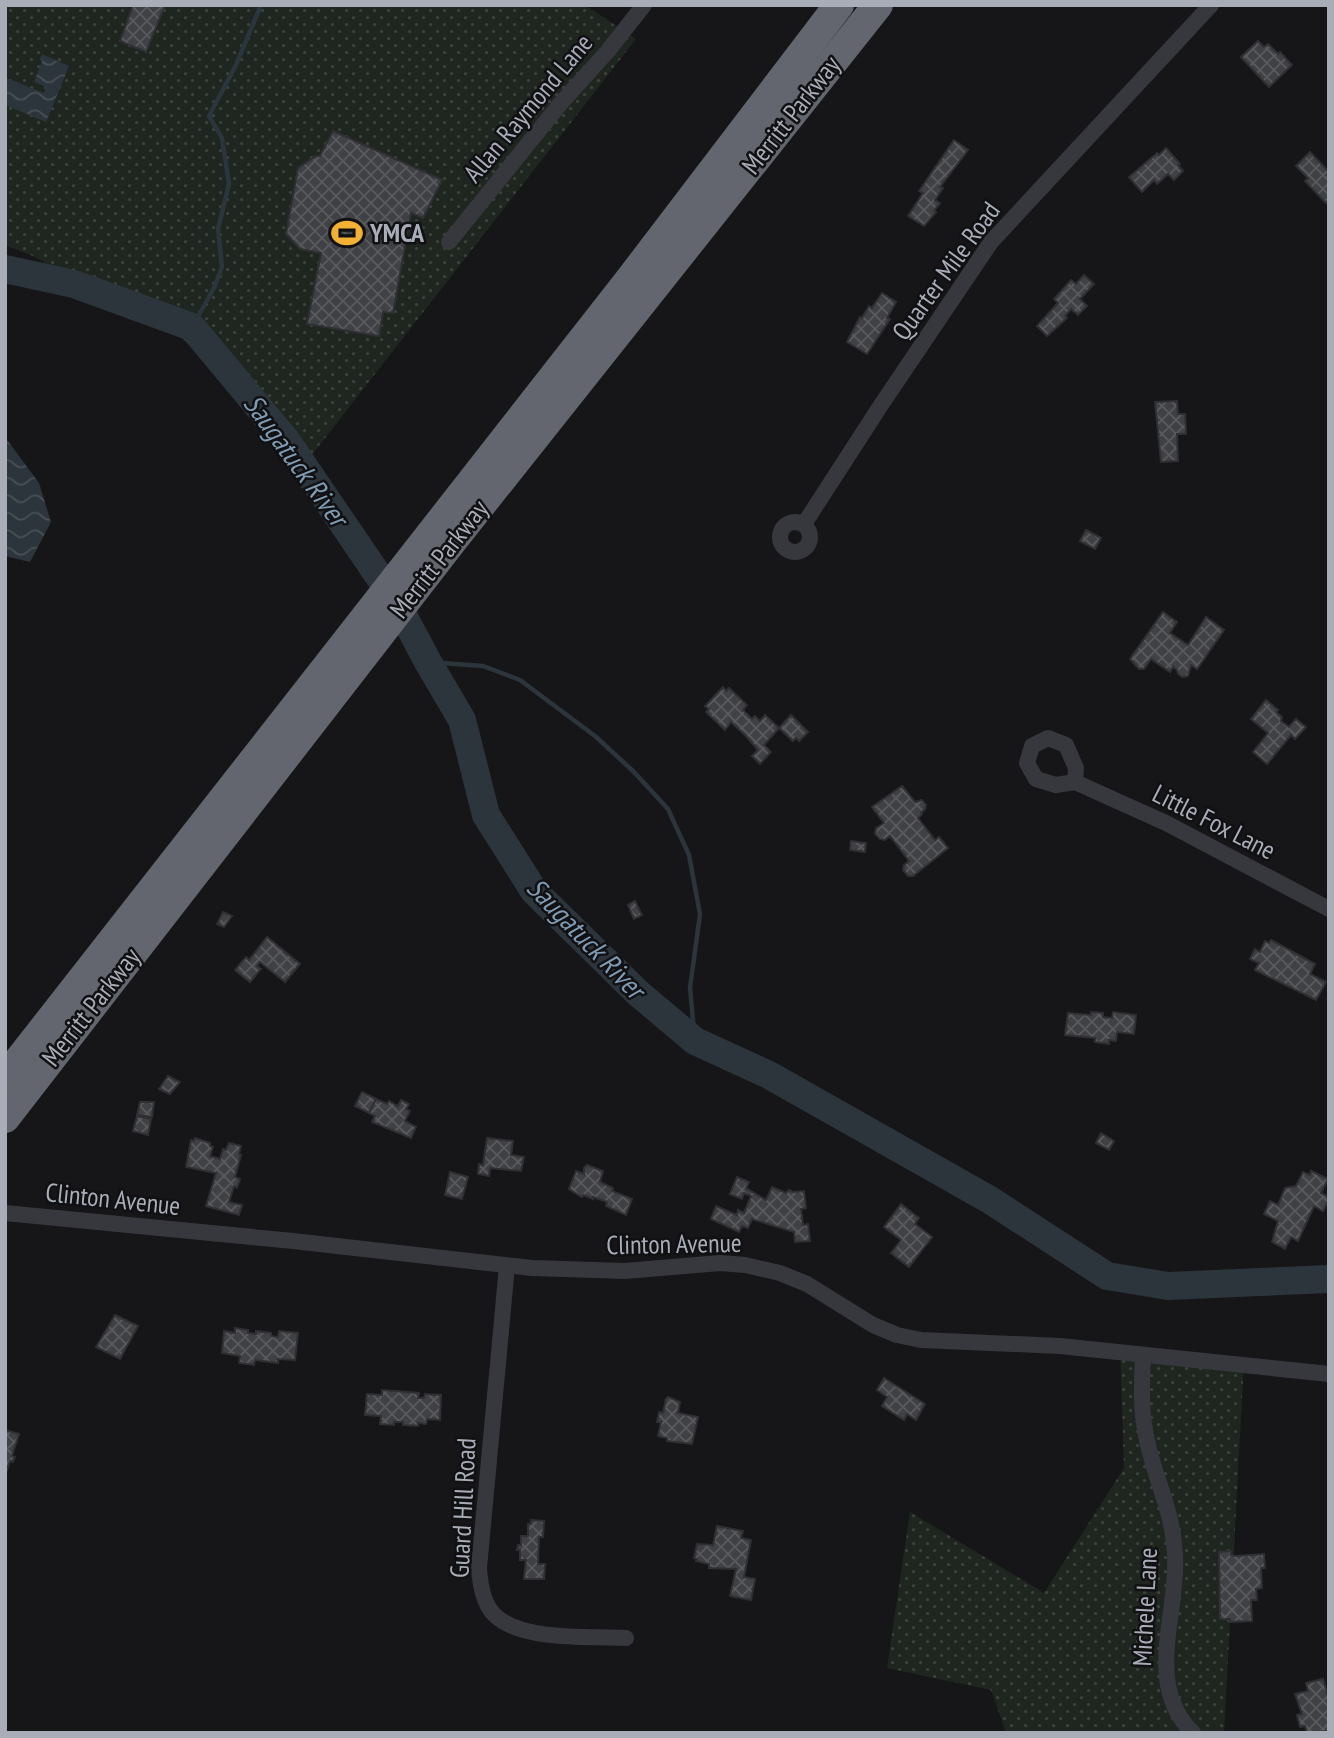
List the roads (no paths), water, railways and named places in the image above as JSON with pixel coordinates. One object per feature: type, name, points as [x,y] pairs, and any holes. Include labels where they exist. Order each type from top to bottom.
[{"type":"highway","name":"Merritt Parkway","points":[[445,532],[639,267],[838,5]]},
{"type":"highway","name":"Merritt Parkway","points":[[5,1078],[336,672],[445,532],[878,5]]},
{"type":"highway","name":"Merritt Parkway","points":[[5,1118],[336,672]]},
{"type":"street","name":"Allan Raymond Lane","points":[[449,243],[644,5]]},
{"type":"street","name":"Quarter Mile Road","points":[[804,524],[992,242],[1211,5]]},
{"type":"street","name":"Little Fox Lane","points":[[1075,782],[1166,823],[1329,909]]},
{"type":"street","name":"Clinton Avenue","points":[[5,1213],[293,1241],[508,1266],[625,1270],[720,1263],[745,1265],[780,1273],[807,1284],[873,1325],[909,1338],[937,1342],[1060,1346],[1329,1374]]},
{"type":"street","name":"Guard Hill Road","points":[[508,1266],[479,1568],[483,1593],[496,1617],[522,1629],[626,1639]]},
{"type":"street","name":"Michele Lane","points":[[1143,1355],[1141,1411],[1147,1443],[1166,1497],[1175,1553],[1175,1587],[1165,1678],[1173,1702],[1192,1733]]},
{"type":"water","points":[[42,54],[69,66],[46,122],[5,105],[6,78],[44,93],[46,87],[34,82]]},
{"type":"water","points":[[5,437],[39,483],[51,522],[30,562],[5,556]]},
{"type":"waterway","points":[[192,327],[214,288],[222,267],[218,229],[229,184],[222,138],[209,116],[236,65],[261,5]]},
{"type":"waterway","name":"Saugatuck River","points":[[5,269],[74,284],[192,327],[286,440],[395,600],[462,720],[486,815],[534,891],[638,993],[695,1041],[769,1075],[990,1200],[1107,1276],[1168,1286],[1329,1279]]},
{"type":"waterway","points":[[428,662],[483,666],[520,680],[595,736],[633,771],[668,809],[689,855],[700,914],[690,988],[695,1041]]},
{"type":"place","name":"YMCA","points":[[347,233]]}]
